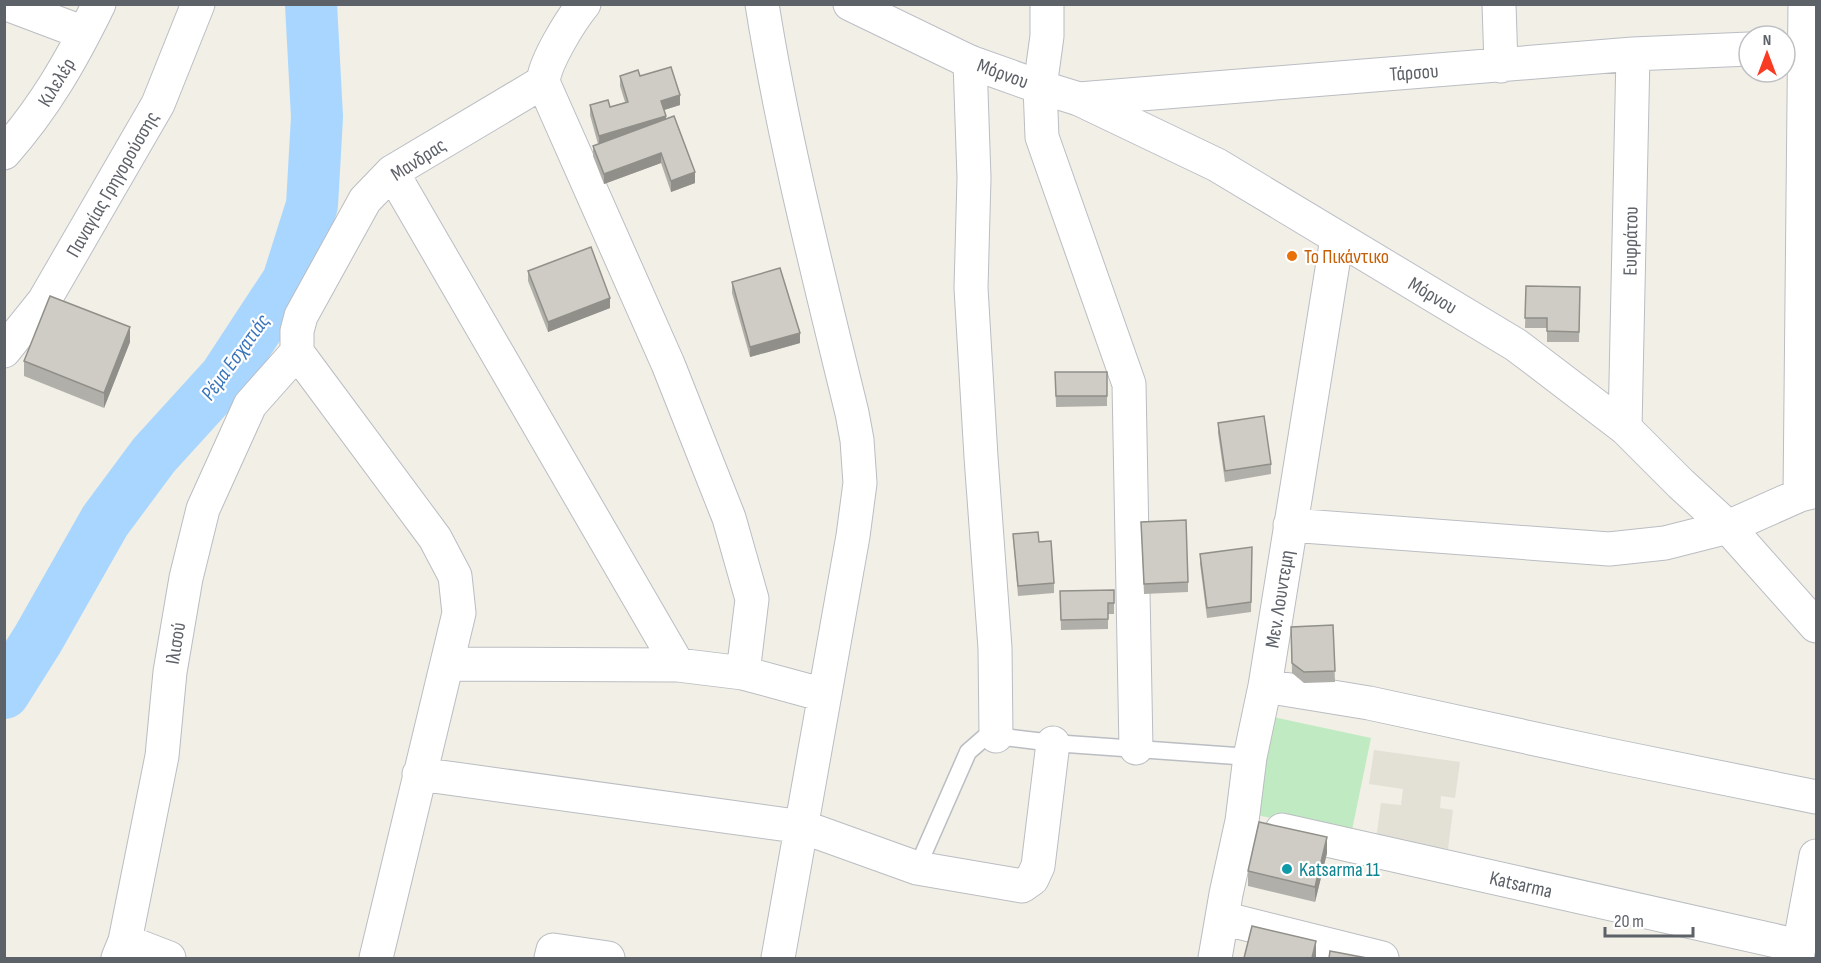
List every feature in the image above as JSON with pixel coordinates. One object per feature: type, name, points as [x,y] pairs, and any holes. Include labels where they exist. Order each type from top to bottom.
[{"type":"street","points":[[7,4],[92,19]]},
{"type":"street","name":"Παναγίας Γρηγορούσσης","points":[[4,351],[44,301],[158,105],[198,4]]},
{"type":"street","points":[[584,4],[544,71],[543,82],[668,364],[729,518],[752,599],[743,673]]},
{"type":"street","points":[[762,4],[772,65],[805,222],[857,440],[860,483],[803,827],[778,958]]},
{"type":"street","name":"Μόρνου","points":[[850,4],[970,62],[1079,99],[1217,165],[1516,345],[1625,428],[1681,484],[1728,526],[1816,626]]},
{"type":"street","points":[[1047,4],[1047,36],[1040,87],[1042,138],[1129,384],[1136,748]]},
{"type":"street","points":[[1499,4],[1501,66]]},
{"type":"street","points":[[1290,525],[1609,549],[1665,543],[1728,526],[1808,493],[1802,47],[1805,4]]},
{"type":"street","name":"Κιλελέρ","points":[[6,150],[35,117],[52,92],[92,19]]},
{"type":"street","name":"Τάρσου","points":[[1079,99],[1633,54],[1737,50]]},
{"type":"street","name":"Ευφράτου","points":[[1625,428],[1633,54]]},
{"type":"street","points":[[970,62],[974,178],[971,288],[995,648],[996,736]]},
{"type":"street","name":"Μανδρας","points":[[297,352],[297,331],[301,316],[365,200],[392,172],[543,82]]},
{"type":"street","points":[[392,172],[678,665]]},
{"type":"street","name":"Μεν. Λουντεμη","points":[[1215,958],[1265,686],[1337,238]]},
{"type":"street","points":[[297,352],[435,538],[455,576],[459,613],[376,958]]},
{"type":"street","name":"Ιλισού","points":[[121,950],[162,756],[170,672],[186,578],[203,509],[250,405],[297,352]]},
{"type":"street","points":[[448,664],[678,665],[743,673],[824,695]]},
{"type":"street","points":[[1265,686],[1369,703],[1816,797]]},
{"type":"street","points":[[419,774],[803,827],[917,868],[1022,886],[1032,879],[1038,866],[1053,743]]},
{"type":"street","name":"Katsarma","points":[[1242,821],[1798,952]]},
{"type":"street","points":[[1798,952],[1816,856]]},
{"type":"street","points":[[1222,918],[1382,958]]},
{"type":"street","points":[[121,950],[169,958]]},
{"type":"street","points":[[551,958],[553,950],[608,958]]},
{"type":"lane","points":[[917,868],[968,752],[984,738],[996,736],[1053,743],[1250,758]]},
{"type":"shaded area","points":[[1374,750],[1460,762],[1455,798],[1441,796],[1440,808],[1453,810],[1448,849],[1376,839],[1381,803],[1401,805],[1403,789],[1369,784]]},
{"type":"green space","points":[[1273,717],[1371,738],[1351,835],[1252,814]]},
{"type":"building","points":[[671,67],[680,95],[661,101],[666,116],[599,136],[590,105],[608,100],[610,107],[628,102],[620,76],[638,70],[640,76]]},
{"type":"building","points":[[674,116],[695,172],[671,181],[661,153],[604,174],[593,146]]},
{"type":"building","points":[[591,247],[610,298],[548,322],[528,271]]},
{"type":"building","points":[[780,268],[800,333],[750,347],[732,282]]},
{"type":"building","points":[[1526,286],[1580,287],[1579,332],[1547,331],[1547,318],[1525,318]]},
{"type":"building","points":[[50,296],[130,327],[104,393],[24,361]]},
{"type":"building","points":[[1055,372],[1107,372],[1107,396],[1056,396]]},
{"type":"building","points":[[1264,416],[1271,464],[1225,471],[1218,423]]},
{"type":"building","points":[[1186,520],[1188,582],[1144,584],[1141,522]]},
{"type":"building","points":[[1038,532],[1039,542],[1051,541],[1054,583],[1018,586],[1013,534]]},
{"type":"building","points":[[1252,547],[1251,602],[1207,608],[1200,554]]},
{"type":"building","points":[[1114,590],[1114,603],[1108,603],[1108,619],[1061,620],[1060,591]]},
{"type":"building","points":[[1333,625],[1335,671],[1304,672],[1292,663],[1291,627]]},
{"type":"building","name":"Katsarma 11","points":[[1259,822],[1327,837],[1315,887],[1248,871]]},
{"type":"building","points":[[1252,926],[1316,941],[1312,958],[1244,958]]},
{"type":"building","points":[[1330,951],[1367,958],[1329,958]]},
{"type":"waterway","name":"Ρέμα Εσχατιάς","points":[[4,693],[38,639],[105,521],[154,455],[225,377],[288,281],[312,205],[317,117],[311,4]]},
{"type":"place","name":"Το Πικάντικο","points":[[1292,256]]},
{"type":"place","name":"Katsarma 11","points":[[1287,869]]}]
